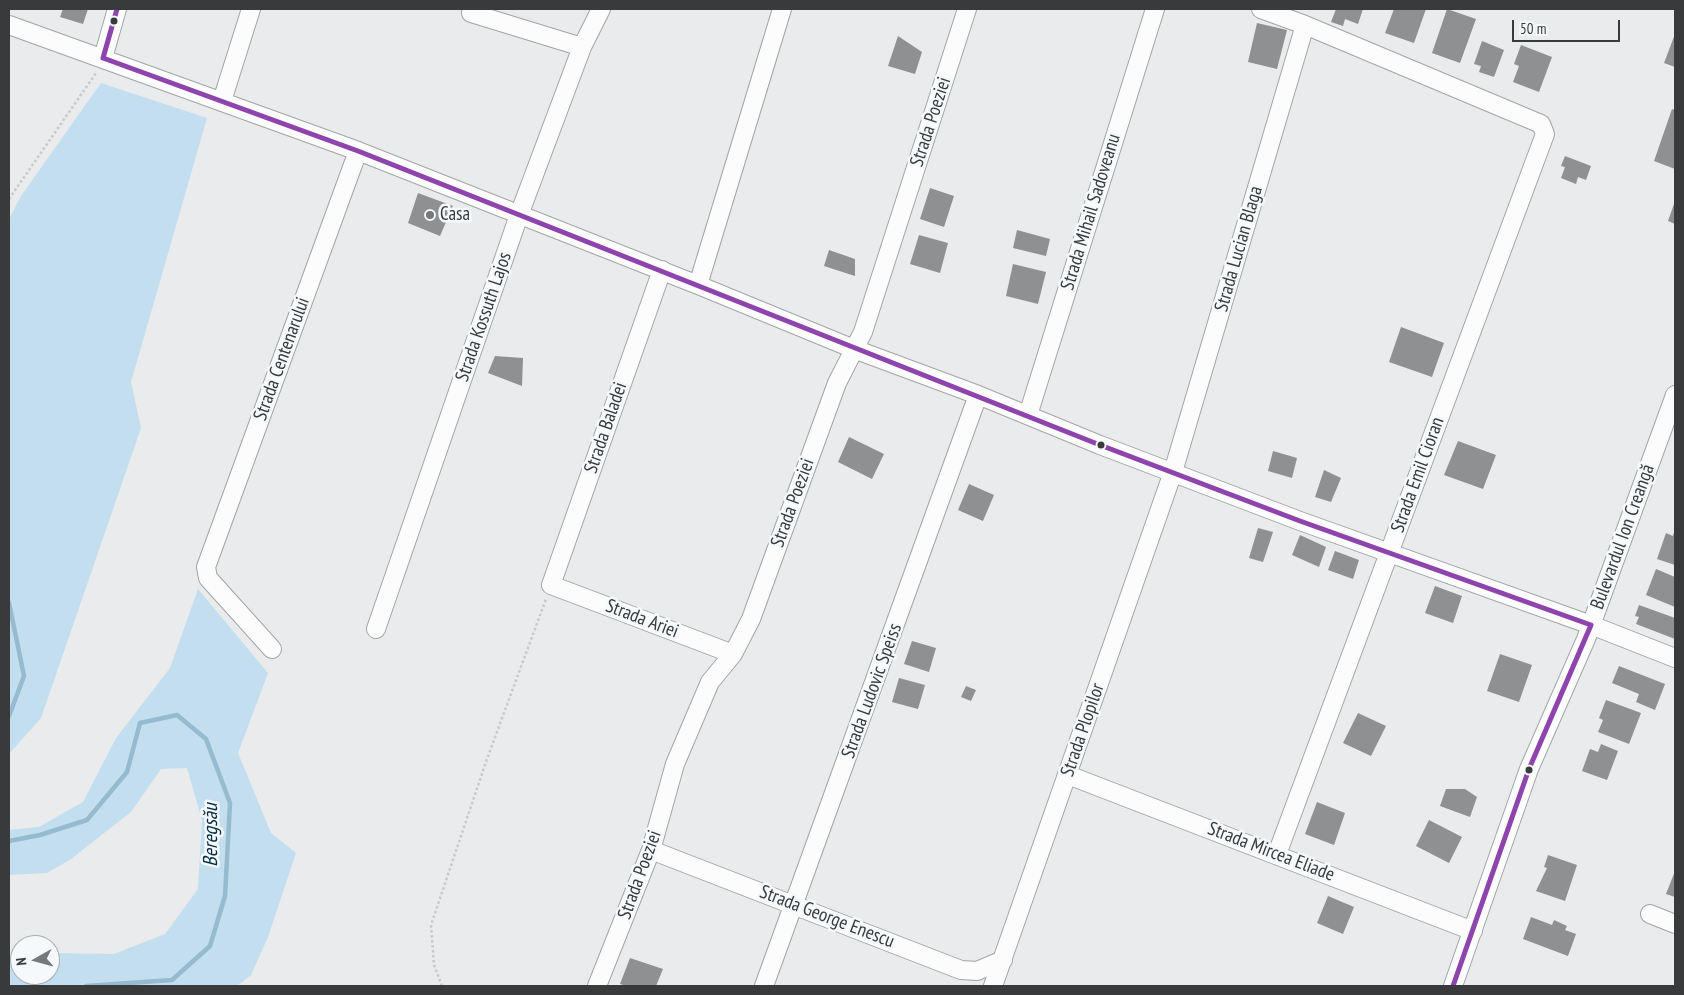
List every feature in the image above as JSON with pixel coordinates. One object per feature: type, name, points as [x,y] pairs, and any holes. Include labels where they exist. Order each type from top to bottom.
[{"type":"street","points":[[102,58],[117,9]]},
{"type":"street","points":[[222,101],[251,9]]},
{"type":"street","name":"Strada Kossuth Lajos","points":[[376,629],[520,214],[582,47],[601,9]]},
{"type":"street","points":[[698,285],[782,9]]},
{"type":"street","name":"Strada Poeziei","points":[[597,986],[652,850],[675,764],[710,682],[732,654],[751,619],[837,382],[866,322],[967,9]]},
{"type":"street","name":"Strada Mihail Sadoveanu","points":[[1028,415],[1155,9]]},
{"type":"street","points":[[1261,9],[1305,25]]},
{"type":"street","points":[[471,13],[582,47]]},
{"type":"street","points":[[9,25],[358,152],[662,270],[854,349],[978,395],[1173,472],[1389,553],[1591,625],[1675,658]]},
{"type":"street","name":"Strada Emil Cioran","points":[[1277,854],[1545,134],[1541,124],[1305,25]]},
{"type":"street","name":"Strada Lucian Blaga","points":[[1173,472],[1305,25]]},
{"type":"street","name":"Strada Centenarului","points":[[272,649],[208,578],[206,568],[358,152]]},
{"type":"street","name":"Strada Baladei","points":[[551,585],[662,270]]},
{"type":"street","name":"Strada Ludovic Speiss","points":[[764,986],[978,395]]},
{"type":"street","name":"Bulevardul Ion Creangă","points":[[1453,986],[1529,769],[1591,625],[1675,395]]},
{"type":"street","name":"Strada Plopilor","points":[[993,986],[1173,472]]},
{"type":"street","name":"Strada Ariei","points":[[551,585],[732,654]]},
{"type":"street","name":"Strada Mircea Eliade","points":[[1068,775],[1473,931]]},
{"type":"street","name":"Strada George Enescu","points":[[652,850],[961,970],[977,972],[1003,960]]},
{"type":"street","points":[[1650,914],[1675,924]]},
{"type":"path","points":[[9,199],[16,186],[94,78],[102,58]]},
{"type":"path","points":[[442,986],[434,965],[431,925],[487,759],[551,585]]},
{"type":"shaded area","points":[[101,83],[207,118],[131,382],[141,428],[41,718],[9,754],[9,219],[21,196]]},
{"type":"shaded area","points":[[198,589],[268,673],[238,753],[271,833],[296,853],[268,937],[251,975],[237,986],[9,986],[10,959],[10,985],[60,985],[60,953],[114,954],[165,934],[198,889],[202,820],[187,768],[161,769],[131,812],[71,859],[47,873],[9,875],[9,830],[39,827],[83,802],[116,738],[170,668]]},
{"type":"building","points":[[63,9],[88,9],[83,24],[60,17]]},
{"type":"building","points":[[1336,9],[1363,9],[1358,24],[1345,19],[1343,26],[1331,22]]},
{"type":"building","points":[[1394,9],[1426,9],[1414,43],[1385,33]]},
{"type":"building","points":[[1447,9],[1476,19],[1460,63],[1432,53]]},
{"type":"building","points":[[1257,23],[1287,30],[1277,69],[1248,62]]},
{"type":"building","points":[[1675,34],[1675,67],[1664,63]]},
{"type":"building","points":[[898,36],[922,52],[915,74],[888,66]]},
{"type":"building","points":[[1482,41],[1504,50],[1494,77],[1479,72],[1481,66],[1474,64]]},
{"type":"building","points":[[1521,45],[1552,57],[1539,92],[1513,82],[1519,66],[1514,64]]},
{"type":"building","points":[[1672,109],[1675,110],[1675,169],[1654,161]]},
{"type":"building","points":[[1565,156],[1591,166],[1586,180],[1578,177],[1576,184],[1561,178],[1565,167],[1561,166]]},
{"type":"building","points":[[930,188],[954,196],[944,227],[920,219]]},
{"type":"building","name":"Casa","points":[[418,193],[453,206],[440,236],[408,223]]},
{"type":"building","points":[[1675,201],[1675,224],[1668,221]]},
{"type":"building","points":[[1017,230],[1050,239],[1046,256],[1013,248]]},
{"type":"building","points":[[919,235],[948,243],[940,273],[910,264]]},
{"type":"building","points":[[829,250],[855,259],[855,276],[824,266]]},
{"type":"building","points":[[1013,264],[1046,272],[1038,304],[1006,296]]},
{"type":"building","points":[[1401,327],[1444,343],[1432,377],[1389,362]]},
{"type":"building","points":[[495,356],[523,358],[522,386],[488,373]]},
{"type":"building","points":[[849,437],[884,454],[872,479],[838,462]]},
{"type":"building","points":[[1458,441],[1496,455],[1483,489],[1444,475]]},
{"type":"building","points":[[1273,451],[1297,458],[1292,478],[1268,471]]},
{"type":"building","points":[[1324,470],[1341,478],[1331,502],[1315,497]]},
{"type":"building","points":[[969,484],[994,495],[983,521],[958,510]]},
{"type":"building","points":[[1258,528],[1273,532],[1263,562],[1249,558]]},
{"type":"building","points":[[1675,529],[1675,565],[1657,559],[1666,533],[1673,536]]},
{"type":"building","points":[[1300,535],[1326,547],[1319,567],[1292,555]]},
{"type":"building","points":[[1335,551],[1359,560],[1353,579],[1328,570]]},
{"type":"building","points":[[1656,569],[1675,577],[1675,607],[1646,595]]},
{"type":"building","points":[[1435,586],[1462,596],[1453,623],[1425,613]]},
{"type":"building","points":[[1639,605],[1675,618],[1675,639],[1636,624],[1639,617],[1635,616]]},
{"type":"building","points":[[912,641],[936,648],[929,672],[904,664]]},
{"type":"building","points":[[1500,654],[1532,665],[1519,702],[1487,691]]},
{"type":"building","points":[[1619,666],[1665,684],[1655,710],[1636,702],[1639,694],[1612,683]]},
{"type":"building","points":[[899,678],[925,685],[918,709],[892,702]]},
{"type":"building","points":[[966,686],[976,690],[971,701],[961,697]]},
{"type":"building","points":[[1606,700],[1641,713],[1629,744],[1598,732],[1603,720],[1599,718]]},
{"type":"building","points":[[1358,713],[1386,726],[1371,756],[1343,743]]},
{"type":"building","points":[[1601,744],[1618,751],[1607,780],[1582,771],[1590,749],[1598,752]]},
{"type":"building","points":[[1446,789],[1465,789],[1477,797],[1470,817],[1440,806]]},
{"type":"building","points":[[1317,802],[1345,813],[1334,845],[1305,834]]},
{"type":"building","points":[[1429,820],[1462,837],[1449,863],[1416,846]]},
{"type":"building","points":[[1548,855],[1577,865],[1565,901],[1536,891],[1547,868],[1544,867]]},
{"type":"building","points":[[1675,871],[1675,897],[1666,894]]},
{"type":"building","points":[[1328,896],[1354,907],[1343,934],[1317,923]]},
{"type":"building","points":[[1531,917],[1552,925],[1554,920],[1567,926],[1565,930],[1576,934],[1568,956],[1523,939]]},
{"type":"building","points":[[630,958],[663,969],[656,986],[627,986],[620,984]]},
{"type":"waterway","name":"Beregsău","points":[[9,603],[24,676],[9,716]]},
{"type":"waterway","name":"Beregsău","points":[[9,841],[40,835],[87,820],[127,772],[140,723],[177,715],[206,739],[230,803],[225,896],[210,946],[172,980],[86,986]]},
{"type":"transit line","points":[[103,58],[117,9]]},
{"type":"transit line","points":[[103,58],[358,151],[1100,445],[1300,521],[1591,625]]},
{"type":"transit line","points":[[1453,986],[1529,769],[1591,625]]},
{"type":"place","name":"Casa","points":[[430,215]]}]
